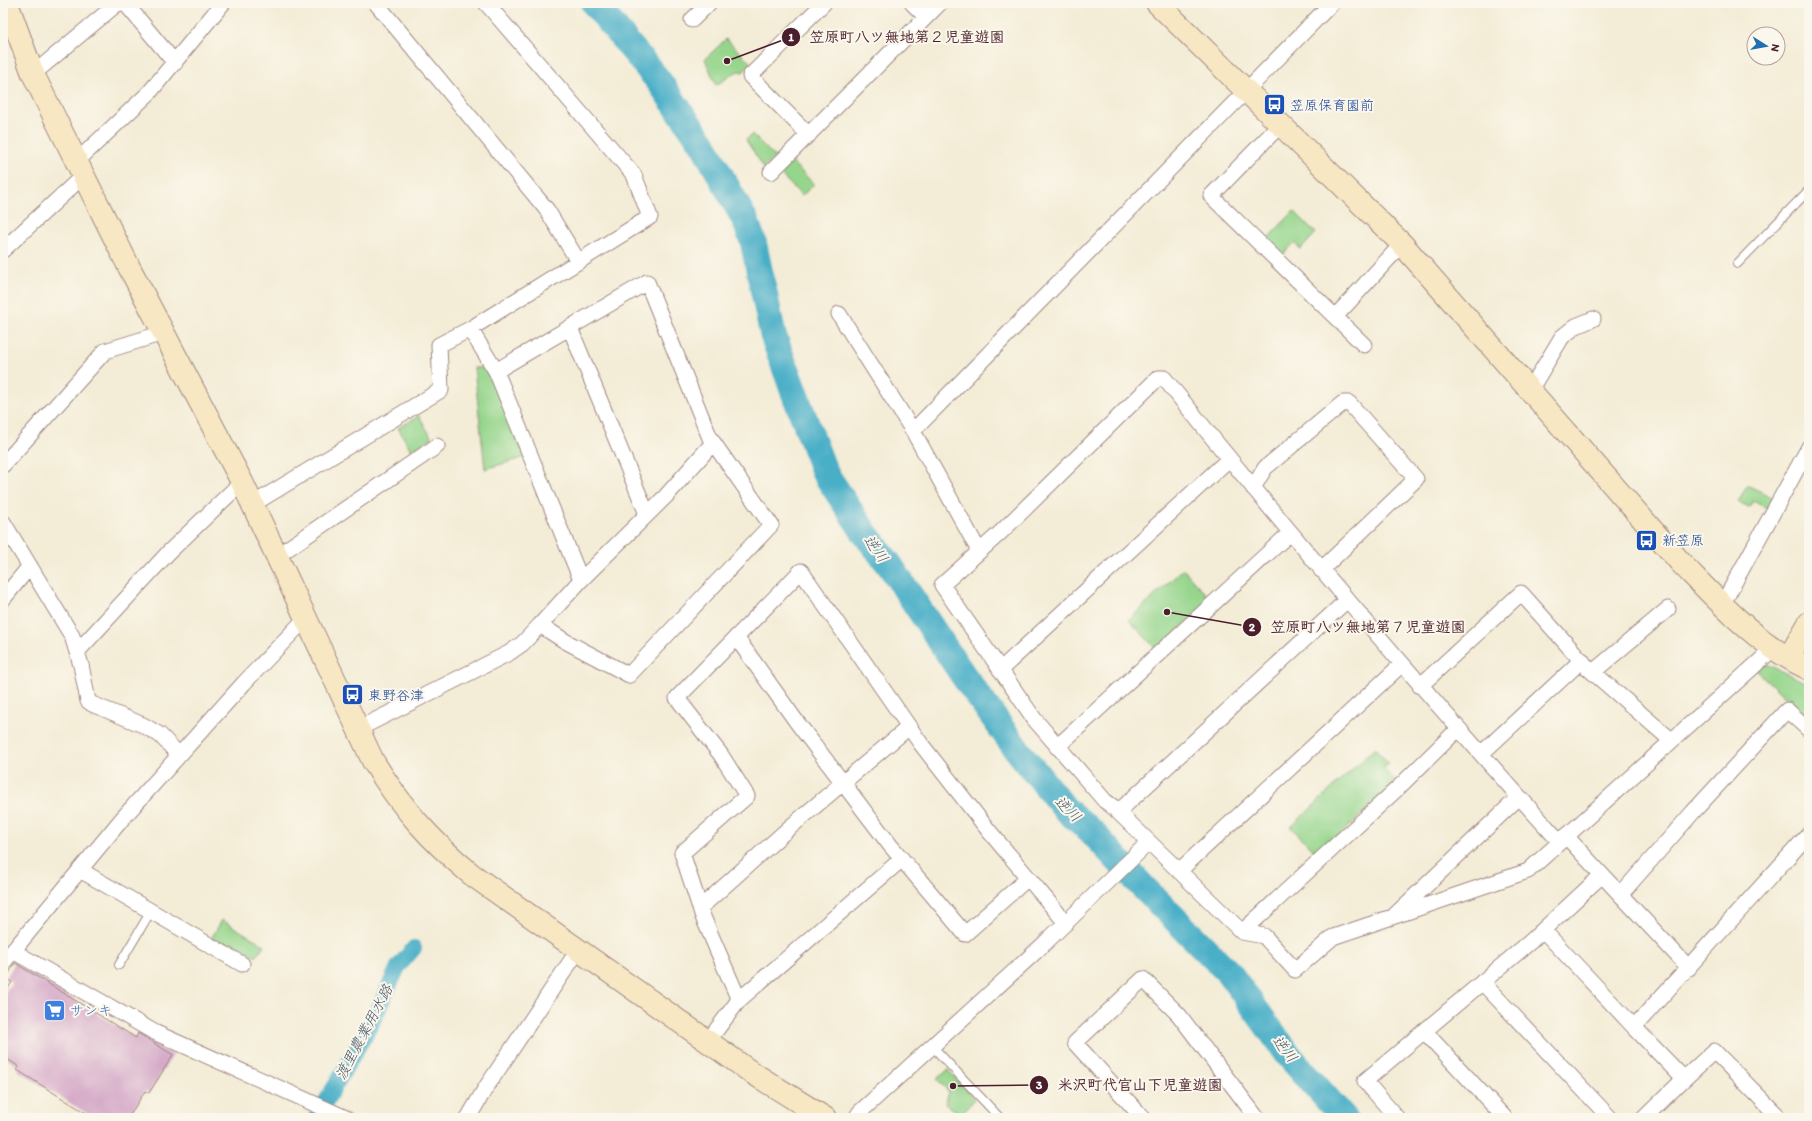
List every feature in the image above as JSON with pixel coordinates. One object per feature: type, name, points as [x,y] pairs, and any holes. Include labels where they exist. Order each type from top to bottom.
[{"type":"street","points":[[7,3],[33,74],[81,168],[129,268],[253,504],[373,761],[392,793],[419,826],[445,852],[471,874],[751,1072],[825,1118]]},
{"type":"street","points":[[33,74],[118,3]]},
{"type":"street","points":[[125,3],[175,63]]},
{"type":"street","points":[[3,250],[81,168],[149,93],[223,3]]},
{"type":"street","points":[[376,3],[547,210],[578,261]]},
{"type":"street","points":[[253,504],[441,390],[439,345],[470,329],[650,217],[634,175],[486,3]]},
{"type":"street","points":[[692,20],[710,3]]},
{"type":"street","points":[[809,135],[750,76],[824,3]]},
{"type":"street","points":[[912,3],[926,18]]},
{"type":"street","points":[[771,172],[940,3]]},
{"type":"street","points":[[1157,3],[1402,244],[1682,564],[1722,604],[1781,652],[1809,669]]},
{"type":"street","points":[[912,431],[1332,3]]},
{"type":"street","points":[[1281,124],[1211,196],[1364,346]]},
{"type":"street","points":[[1334,317],[1402,244]]},
{"type":"street","points":[[496,371],[648,282],[713,443],[770,525],[698,604],[629,675],[565,641],[540,625]]},
{"type":"street","points":[[839,314],[912,431],[979,551]]},
{"type":"street","points":[[1530,390],[1562,337],[1576,326],[1593,319]]},
{"type":"street","points":[[570,328],[647,514]]},
{"type":"street","points":[[470,329],[496,371],[581,580]]},
{"type":"street","points":[[3,466],[105,352],[163,333]]},
{"type":"street","points":[[1689,968],[1621,894],[1602,875],[1563,839],[1519,797],[1458,729],[1290,533],[1164,378],[1158,378],[942,585],[1036,720],[1105,801],[1118,812],[1144,847],[1179,871],[1242,932],[1264,936],[1295,970],[1333,937],[1528,871],[1563,839],[1670,740],[1781,652],[1809,623]]},
{"type":"street","points":[[1253,488],[1265,468],[1343,403],[1349,403],[1416,479],[1321,570]]},
{"type":"street","points":[[358,729],[509,653],[522,644],[581,580],[666,496],[713,443]]},
{"type":"street","points":[[277,556],[437,446]]},
{"type":"street","points":[[1722,604],[1809,446]]},
{"type":"street","points":[[1000,670],[1229,459]]},
{"type":"street","points":[[77,652],[169,552],[242,482]]},
{"type":"street","points":[[3,522],[72,636],[88,701],[143,725],[160,735],[179,756]]},
{"type":"street","points":[[1058,747],[1290,533]]},
{"type":"street","points":[[3,599],[30,566]]},
{"type":"street","points":[[739,1000],[700,908],[682,852],[747,796],[721,755],[677,698],[801,571],[909,727],[989,831],[1066,923]]},
{"type":"street","points":[[1420,686],[1521,593],[1593,672],[1670,740]]},
{"type":"street","points":[[1118,812],[1347,600]]},
{"type":"street","points":[[1593,672],[1668,609]]},
{"type":"street","points":[[3,963],[122,819],[307,617]]},
{"type":"street","points":[[736,637],[843,783],[902,859],[965,934],[1028,878]]},
{"type":"street","points":[[1481,754],[1582,660]]},
{"type":"street","points":[[1179,871],[1402,664]]},
{"type":"street","points":[[1621,894],[1693,812],[1787,710],[1809,730]]},
{"type":"street","points":[[700,908],[788,829],[909,727]]},
{"type":"street","points":[[1242,932],[1398,788],[1458,729]]},
{"type":"street","points":[[1392,917],[1519,797]]},
{"type":"street","points":[[1634,1027],[1809,834]]},
{"type":"street","points":[[856,1118],[860,1112],[933,1047],[1066,923],[1144,847]]},
{"type":"street","points":[[708,1041],[739,1000],[902,859]]},
{"type":"street","points":[[80,870],[242,964]]},
{"type":"street","points":[[1397,1118],[1366,1081],[1543,930],[1602,875]]},
{"type":"street","points":[[1543,930],[1684,1079]]},
{"type":"street","points":[[468,1118],[579,949]]},
{"type":"street","points":[[13,951],[154,1032],[346,1118]]},
{"type":"street","points":[[1143,1118],[1075,1043],[1143,979],[1179,1015],[1258,1118]]},
{"type":"street","points":[[1482,982],[1610,1118]]},
{"type":"street","points":[[1424,1031],[1505,1118]]},
{"type":"street","points":[[1644,1118],[1714,1051],[1776,1117]]},
{"type":"lane","points":[[1737,264],[1809,190]]},
{"type":"lane","points":[[119,965],[151,911]]},
{"type":"lane","points":[[933,1047],[1000,1118]]},
{"type":"green space","points":[[726,39],[751,63],[743,72],[738,71],[716,85],[705,59]]},
{"type":"green space","points":[[752,134],[775,157],[764,168],[746,140]]},
{"type":"green space","points":[[792,162],[814,184],[802,196],[780,174]]},
{"type":"green space","points":[[1294,211],[1316,233],[1301,249],[1294,243],[1282,256],[1266,240]]},
{"type":"green space","points":[[487,367],[526,457],[485,469],[474,368]]},
{"type":"green space","points":[[419,416],[432,438],[411,450],[398,428]]},
{"type":"green space","points":[[1747,485],[1774,498],[1768,509],[1753,501],[1749,507],[1738,502]]},
{"type":"green space","points":[[1183,569],[1211,600],[1157,650],[1129,620]]},
{"type":"green space","points":[[1762,662],[1809,684],[1809,720],[1754,668]]},
{"type":"green space","points":[[1375,748],[1389,764],[1383,769],[1396,782],[1318,855],[1291,827]]},
{"type":"green space","points":[[222,920],[264,945],[256,957],[237,945],[226,948],[211,939]]},
{"type":"green space","points":[[948,1070],[975,1099],[961,1114],[945,1104],[949,1092],[937,1079]]},
{"type":"building","name":"サンキ","points":[[15,963],[136,1038],[138,1033],[173,1055],[149,1093],[145,1091],[128,1118],[94,1118],[17,1070],[19,1067],[3,1056],[3,996],[12,982],[6,978]]},
{"type":"waterway","name":"逆川","points":[[594,3],[658,80],[703,144],[745,220],[753,241],[773,335],[825,473],[866,535],[889,564],[963,675],[1015,747],[1065,809],[1091,831],[1143,887],[1229,973],[1290,1057],[1344,1118]]},
{"type":"waterway","name":"渡里農業用水路","points":[[316,1118],[371,1025],[398,967],[414,948]]},
{"type":"place","name":"笠原町八ツ無地第２児童遊園","points":[[727,61]]},
{"type":"place","name":"笠原保育園前","points":[[1274,105]]},
{"type":"place","name":"新笠原","points":[[1647,540]]},
{"type":"place","name":"笠原町八ツ無地第７児童遊園","points":[[1167,612]]},
{"type":"place","name":"東野谷津","points":[[352,695]]},
{"type":"place","name":"サンキ","points":[[55,1010]]},
{"type":"place","name":"米沢町代官山下児童遊園","points":[[953,1086]]}]
